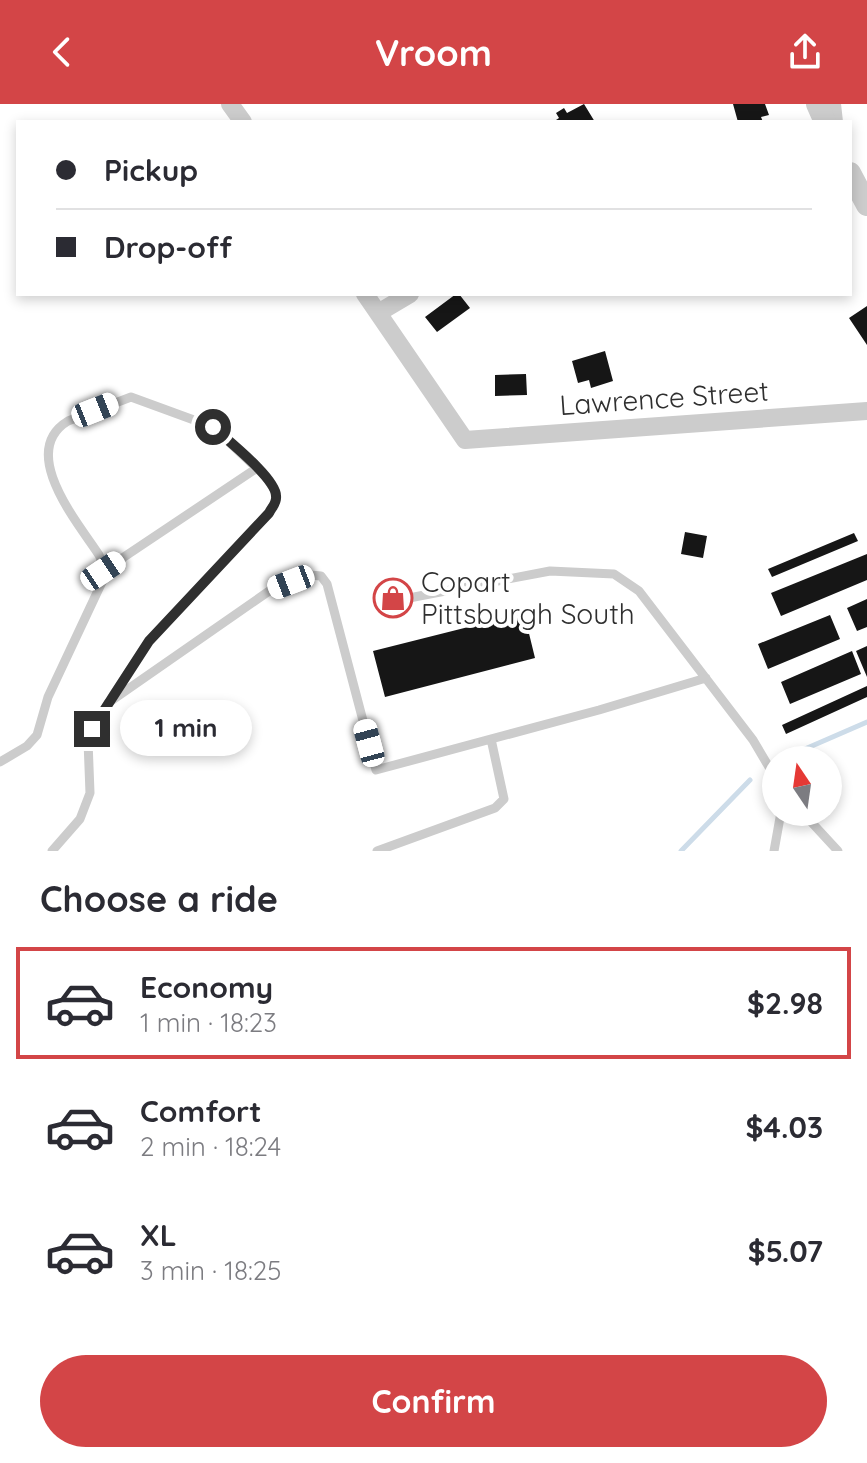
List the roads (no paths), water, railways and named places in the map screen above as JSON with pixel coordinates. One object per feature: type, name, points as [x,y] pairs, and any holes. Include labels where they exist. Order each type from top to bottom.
[{"type":"street","points":[[852,177],[867,205]]},
{"type":"street","points":[[366,296],[378,313],[407,296]]},
{"type":"street","name":"Lawrence Street","points":[[378,313],[465,440],[867,411]]},
{"type":"lane","points":[[0,762],[27,746],[37,735],[48,697],[102,582],[99,555],[53,483],[49,470],[52,439],[61,425],[123,399],[139,398],[213,427],[257,468],[276,492],[276,501],[269,513],[149,641],[108,703],[88,741],[90,793],[80,819],[52,851]]},
{"type":"lane","points":[[103,571],[257,468]]},
{"type":"lane","points":[[409,598],[550,571],[614,574],[639,591],[762,755]]},
{"type":"lane","points":[[108,703],[272,589],[310,575],[321,576],[327,584],[376,770],[706,678]]},
{"type":"lane","points":[[377,851],[495,808],[504,799],[491,739]]},
{"type":"lane","points":[[774,851],[778,826]]},
{"type":"lane","points":[[815,826],[838,851]]},
{"type":"waterway","points":[[812,746],[867,722]]},
{"type":"waterway","points":[[681,851],[750,780]]},
{"type":"place","name":"Copart Pittsburgh South","points":[[393,598]]}]
